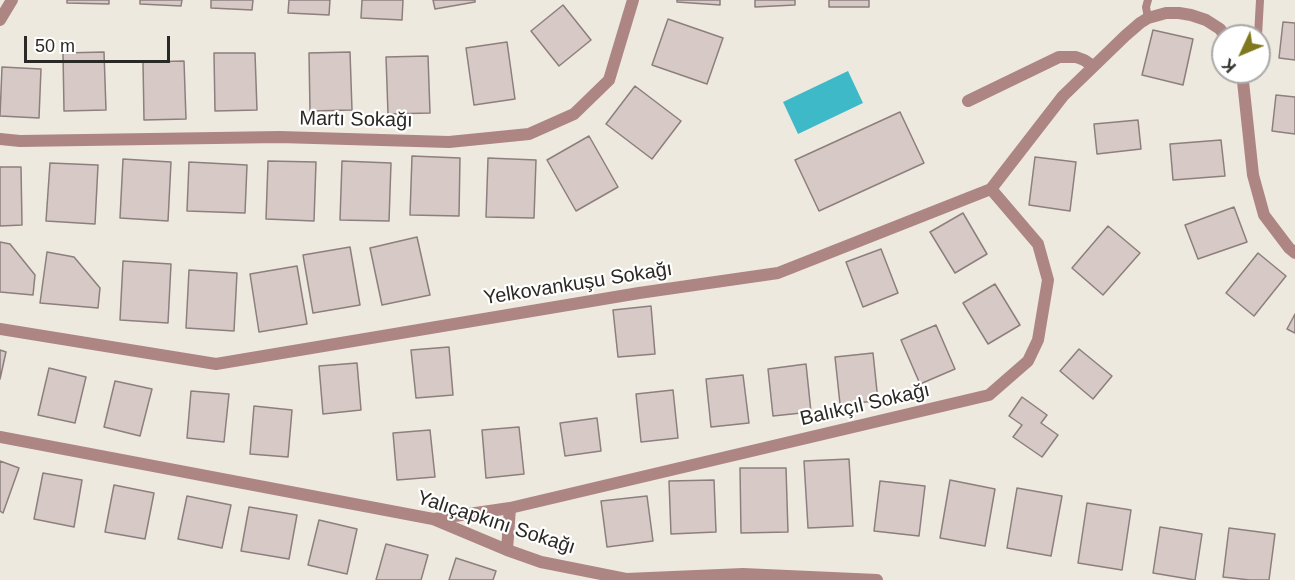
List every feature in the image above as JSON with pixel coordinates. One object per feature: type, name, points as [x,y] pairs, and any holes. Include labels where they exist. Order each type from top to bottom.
[{"type":"street","points":[[0,20],[12,0]]},
{"type":"street","name":"Martı Sokağı","points":[[0,140],[280,137],[449,142],[529,134],[574,114],[609,80],[633,0]]},
{"type":"street","points":[[991,189],[1063,96],[1140,23],[1148,18],[1179,13],[1191,15],[1212,24]]},
{"type":"street","points":[[968,100],[1059,57],[1076,57],[1093,66]]},
{"type":"street","points":[[1243,84],[1253,175],[1264,215],[1295,253]]},
{"type":"street","name":"Yelkovankuşu Sokağı","points":[[0,329],[216,364],[639,293],[778,273],[991,189]]},
{"type":"street","name":"Balıkçıl Sokağı","points":[[433,519],[510,508],[989,395],[1028,361],[1038,340],[1048,280],[1038,244],[991,189]]},
{"type":"street","name":"Yalıçapkını Sokağı","points":[[0,437],[433,519],[541,562],[626,579],[743,574],[877,580]]},
{"type":"street","points":[[507,550],[510,508]]},
{"type":"lane","points":[[1148,0],[1146,7],[1148,18]]},
{"type":"lane","points":[[1259,24],[1260,0]]},
{"type":"water","points":[[848,71],[863,103],[798,134],[783,102]]},
{"type":"building","points":[[67,0],[109,0],[109,4],[67,3]]},
{"type":"building","points":[[140,0],[182,0],[181,6],[140,4]]},
{"type":"building","points":[[211,0],[253,0],[252,10],[211,8]]},
{"type":"building","points":[[289,0],[330,0],[329,15],[288,13]]},
{"type":"building","points":[[362,0],[403,0],[402,20],[361,18]]},
{"type":"building","points":[[433,0],[475,0],[475,2],[435,9]]},
{"type":"building","points":[[677,0],[720,0],[720,5],[677,2]]},
{"type":"building","points":[[755,0],[795,0],[795,5],[755,7]]},
{"type":"building","points":[[829,0],[869,0],[869,7],[829,7]]},
{"type":"building","points":[[563,5],[591,40],[559,66],[531,31]]},
{"type":"building","points":[[668,19],[723,38],[707,84],[652,65]]},
{"type":"building","points":[[1283,22],[1295,23],[1295,60],[1279,58]]},
{"type":"building","points":[[1153,30],[1193,39],[1183,85],[1142,75]]},
{"type":"building","points":[[507,42],[515,99],[474,105],[466,48]]},
{"type":"building","points":[[104,52],[106,110],[64,111],[63,53]]},
{"type":"building","points":[[350,52],[352,110],[310,111],[309,53]]},
{"type":"building","points":[[214,53],[255,53],[257,110],[215,111]]},
{"type":"building","points":[[428,56],[430,113],[388,114],[386,57]]},
{"type":"building","points":[[184,61],[186,119],[144,120],[143,62]]},
{"type":"building","points":[[2,67],[41,69],[39,118],[0,116]]},
{"type":"building","points":[[635,86],[681,121],[652,159],[606,124]]},
{"type":"building","points":[[1276,95],[1295,97],[1295,134],[1272,131]]},
{"type":"building","points":[[900,112],[924,163],[819,211],[795,160]]},
{"type":"building","points":[[1138,120],[1141,149],[1097,154],[1094,124]]},
{"type":"building","points":[[589,136],[618,187],[576,211],[547,160]]},
{"type":"building","points":[[1221,140],[1225,176],[1173,180],[1170,144]]},
{"type":"building","points":[[412,156],[460,158],[459,216],[410,215]]},
{"type":"building","points":[[1035,157],[1076,162],[1070,211],[1029,205]]},
{"type":"building","points":[[488,158],[536,160],[534,218],[486,217]]},
{"type":"building","points":[[123,159],[171,162],[168,221],[120,218]]},
{"type":"building","points":[[268,161],[316,162],[314,221],[266,219]]},
{"type":"building","points":[[342,161],[391,163],[389,221],[340,220]]},
{"type":"building","points":[[189,162],[247,165],[245,213],[187,211]]},
{"type":"building","points":[[50,163],[98,165],[95,224],[46,221]]},
{"type":"building","points":[[0,167],[21,167],[22,225],[0,226]]},
{"type":"building","points":[[1234,207],[1247,242],[1198,259],[1185,225]]},
{"type":"building","points":[[963,213],[987,254],[955,273],[930,232]]},
{"type":"building","points":[[1108,226],[1140,253],[1103,295],[1072,268]]},
{"type":"building","points":[[417,237],[430,295],[382,305],[370,248]]},
{"type":"building","points":[[0,242],[10,244],[35,275],[33,295],[0,292]]},
{"type":"building","points":[[350,247],[360,305],[313,313],[303,255]]},
{"type":"building","points":[[881,249],[898,293],[863,307],[846,262]]},
{"type":"building","points":[[47,252],[74,257],[100,288],[98,308],[40,303]]},
{"type":"building","points":[[1258,253],[1286,276],[1254,316],[1226,293]]},
{"type":"building","points":[[123,261],[171,264],[168,323],[120,320]]},
{"type":"building","points":[[297,266],[307,324],[259,332],[250,274]]},
{"type":"building","points":[[189,270],[237,273],[234,331],[186,328]]},
{"type":"building","points":[[995,284],[1020,325],[988,344],[963,303]]},
{"type":"building","points":[[651,306],[655,354],[618,357],[613,310]]},
{"type":"building","points":[[1295,314],[1295,333],[1287,329]]},
{"type":"building","points":[[936,325],[955,369],[920,384],[901,340]]},
{"type":"building","points":[[449,347],[453,395],[416,398],[411,350]]},
{"type":"building","points":[[1079,349],[1112,376],[1093,399],[1060,371]]},
{"type":"building","points":[[0,350],[6,352],[0,379]]},
{"type":"building","points":[[873,353],[878,401],[840,404],[835,357]]},
{"type":"building","points":[[357,363],[361,410],[323,414],[319,366]]},
{"type":"building","points":[[806,364],[811,412],[773,416],[768,369]]},
{"type":"building","points":[[49,368],[86,377],[75,423],[38,415]]},
{"type":"building","points":[[743,375],[749,423],[711,427],[706,379]]},
{"type":"building","points":[[115,381],[152,389],[140,436],[104,427]]},
{"type":"building","points":[[673,390],[678,438],[641,442],[636,394]]},
{"type":"building","points":[[191,391],[229,394],[224,442],[187,438]]},
{"type":"building","points":[[1022,397],[1047,415],[1041,423],[1058,435],[1042,457],[1013,437],[1022,425],[1009,416]]},
{"type":"building","points":[[254,406],[292,410],[288,457],[250,454]]},
{"type":"building","points":[[597,418],[601,451],[565,456],[560,423]]},
{"type":"building","points":[[519,427],[524,474],[486,478],[482,430]]},
{"type":"building","points":[[430,430],[435,477],[397,480],[393,433]]},
{"type":"building","points":[[849,459],[853,526],[808,528],[804,461]]},
{"type":"building","points":[[0,461],[19,468],[3,513],[0,511]]},
{"type":"building","points":[[740,468],[786,468],[788,532],[741,533]]},
{"type":"building","points":[[43,473],[82,480],[74,527],[34,519]]},
{"type":"building","points":[[714,480],[716,532],[671,534],[669,481]]},
{"type":"building","points":[[950,480],[995,489],[985,546],[940,538]]},
{"type":"building","points":[[880,481],[925,486],[919,536],[874,531]]},
{"type":"building","points":[[114,485],[154,493],[145,539],[105,532]]},
{"type":"building","points":[[1017,488],[1062,496],[1051,556],[1007,548]]},
{"type":"building","points":[[187,496],[231,505],[222,548],[178,539]]},
{"type":"building","points":[[647,496],[653,541],[607,547],[601,501]]},
{"type":"building","points":[[1087,503],[1131,510],[1122,570],[1078,563]]},
{"type":"building","points":[[249,507],[297,515],[289,559],[241,551]]},
{"type":"building","points":[[319,520],[357,529],[347,574],[308,565]]},
{"type":"building","points":[[1160,527],[1202,534],[1195,580],[1153,573]]},
{"type":"building","points":[[1229,528],[1275,534],[1269,580],[1223,577]]},
{"type":"building","points":[[386,544],[428,555],[421,580],[376,580]]},
{"type":"building","points":[[456,558],[496,571],[493,580],[449,580]]}]
